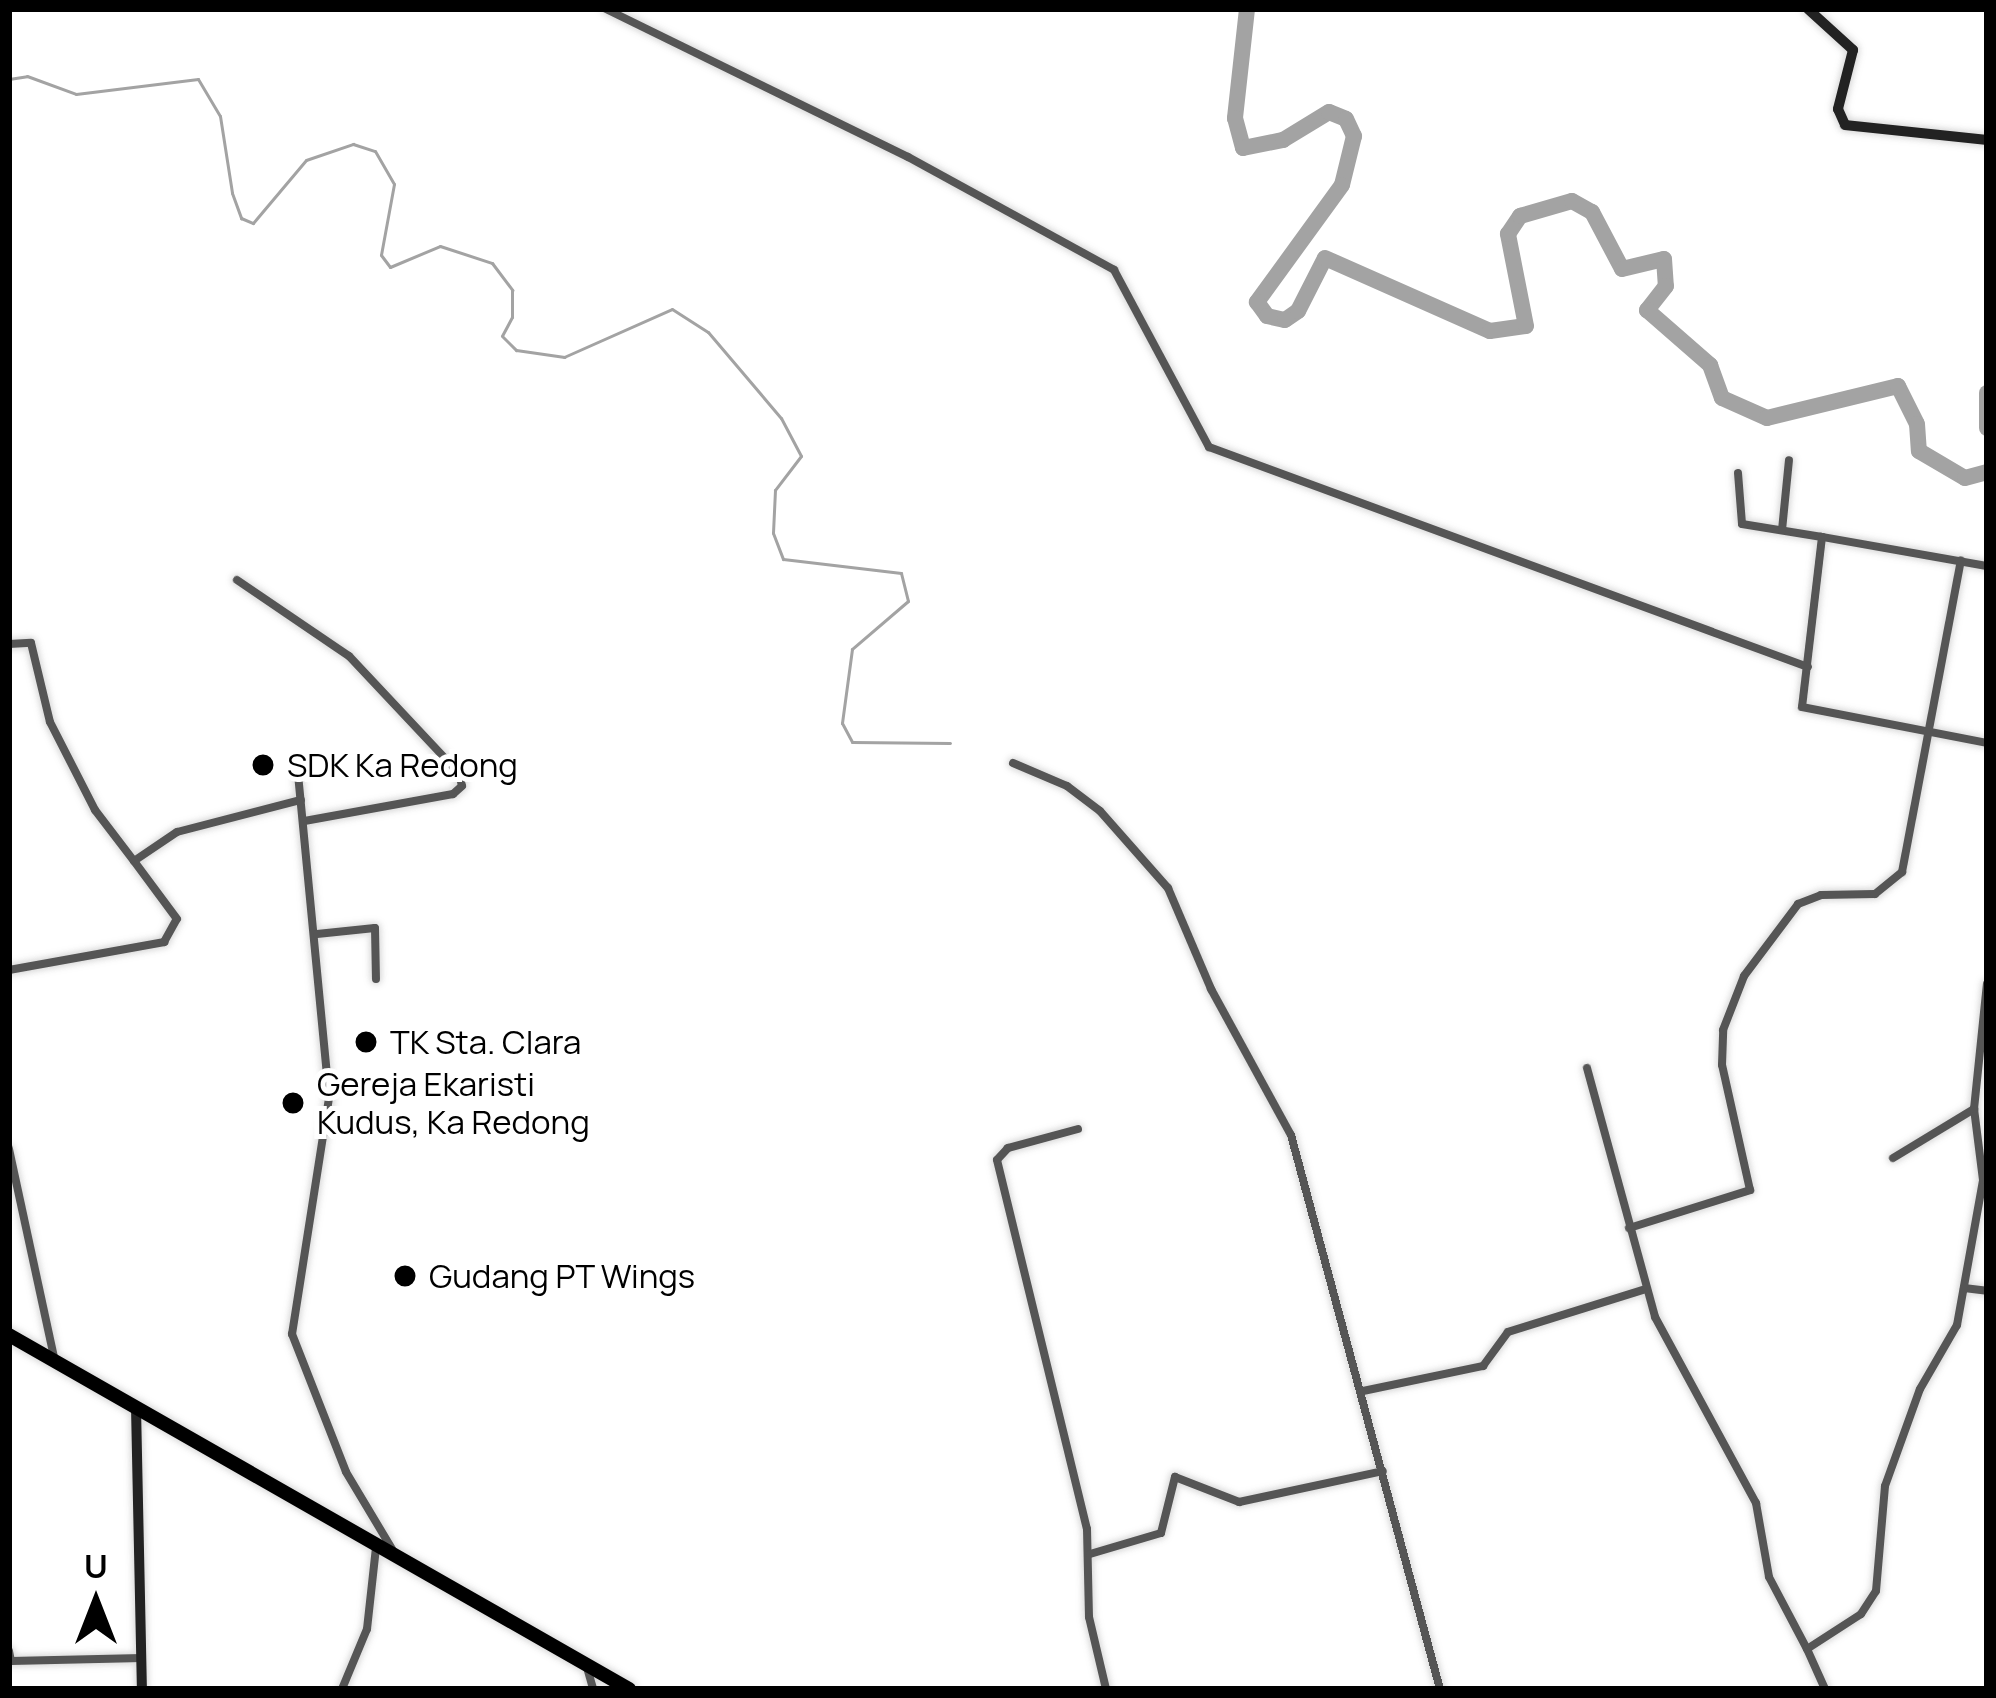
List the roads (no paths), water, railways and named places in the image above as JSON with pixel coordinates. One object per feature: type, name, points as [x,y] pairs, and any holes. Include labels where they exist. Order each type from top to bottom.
[{"type":"highway","points":[[9,1335],[629,1689]]},
{"type":"street","points":[[606,9],[908,157],[1114,270],[1205,445],[1808,667]]},
{"type":"street","points":[[1808,9],[1853,50],[1838,109],[1845,125],[1987,140]]},
{"type":"street","points":[[1781,530],[1789,460]]},
{"type":"street","points":[[1738,473],[1738,521],[1987,566]]},
{"type":"street","points":[[1822,537],[1805,712],[1987,743]]},
{"type":"street","points":[[1628,1228],[1750,1190],[1721,1057],[1744,976],[1805,898],[1852,900],[1896,883],[1930,736],[1961,561]]},
{"type":"street","points":[[238,580],[349,656],[459,773],[463,786],[453,794],[304,821]]},
{"type":"street","points":[[9,644],[31,643],[50,722],[94,810],[177,919],[164,942],[9,970]]},
{"type":"street","points":[[1013,763],[1067,786],[1100,812],[1168,888],[1211,989],[1291,1135],[1440,1689]]},
{"type":"street","points":[[298,774],[317,934],[329,1098],[292,1334],[346,1472],[396,1556]]},
{"type":"street","points":[[136,860],[164,838],[301,800]]},
{"type":"street","points":[[317,934],[375,928],[376,979]]},
{"type":"street","points":[[1808,1649],[1861,1614],[1876,1591],[1885,1486],[1920,1389],[1957,1324],[1983,1180],[1974,1108],[1987,984]]},
{"type":"street","points":[[1587,1068],[1646,1289],[1719,1445],[1756,1502],[1769,1577],[1825,1689]]},
{"type":"street","points":[[1893,1158],[1974,1108]]},
{"type":"street","points":[[1078,1130],[1008,1148],[997,1160],[1090,1554],[1089,1617],[1106,1689]]},
{"type":"street","points":[[9,1149],[56,1363]]},
{"type":"street","points":[[1964,1288],[1987,1291]]},
{"type":"street","points":[[1363,1391],[1483,1366],[1508,1331],[1646,1289]]},
{"type":"street","points":[[136,1407],[142,1689]]},
{"type":"street","points":[[1090,1554],[1161,1533],[1175,1477],[1239,1502],[1383,1471]]},
{"type":"street","points":[[341,1689],[367,1629],[376,1546]]},
{"type":"street","points":[[10,1657],[142,1658]]},
{"type":"street","points":[[586,1663],[593,1689]]},
{"type":"waterway","points":[[1247,9],[1235,118],[1243,148],[1283,140],[1329,112],[1346,119],[1354,136],[1342,185],[1257,302],[1267,316],[1285,320],[1298,311],[1325,258],[1490,331],[1526,326],[1508,234],[1520,216],[1572,201],[1592,212],[1622,269],[1664,259],[1666,286],[1647,310],[1710,365],[1722,398],[1767,418],[1898,386],[1917,424],[1919,451],[1965,478],[1987,472]]},
{"type":"waterway","points":[[9,79],[27,76],[76,94],[198,79],[220,116],[232,193],[241,218],[253,223],[306,160],[353,144],[375,151],[394,184],[381,255],[390,267],[440,246],[492,263],[512,290],[512,317],[502,336],[516,350],[564,357],[672,309],[708,332],[781,418],[801,456],[775,490],[773,533],[783,559],[901,573],[908,601],[852,649],[842,723],[852,742],[950,743]]},
{"type":"waterway","points":[[1987,393],[1987,428]]},
{"type":"place","name":"SDK Ka Redong","points":[[263,765]]},
{"type":"place","name":"TK Sta. Clara","points":[[366,1042]]},
{"type":"place","name":"Gereja Ekaristi Kudus, Ka Redong","points":[[293,1103]]},
{"type":"place","name":"Gudang PT Wings","points":[[405,1276]]}]
